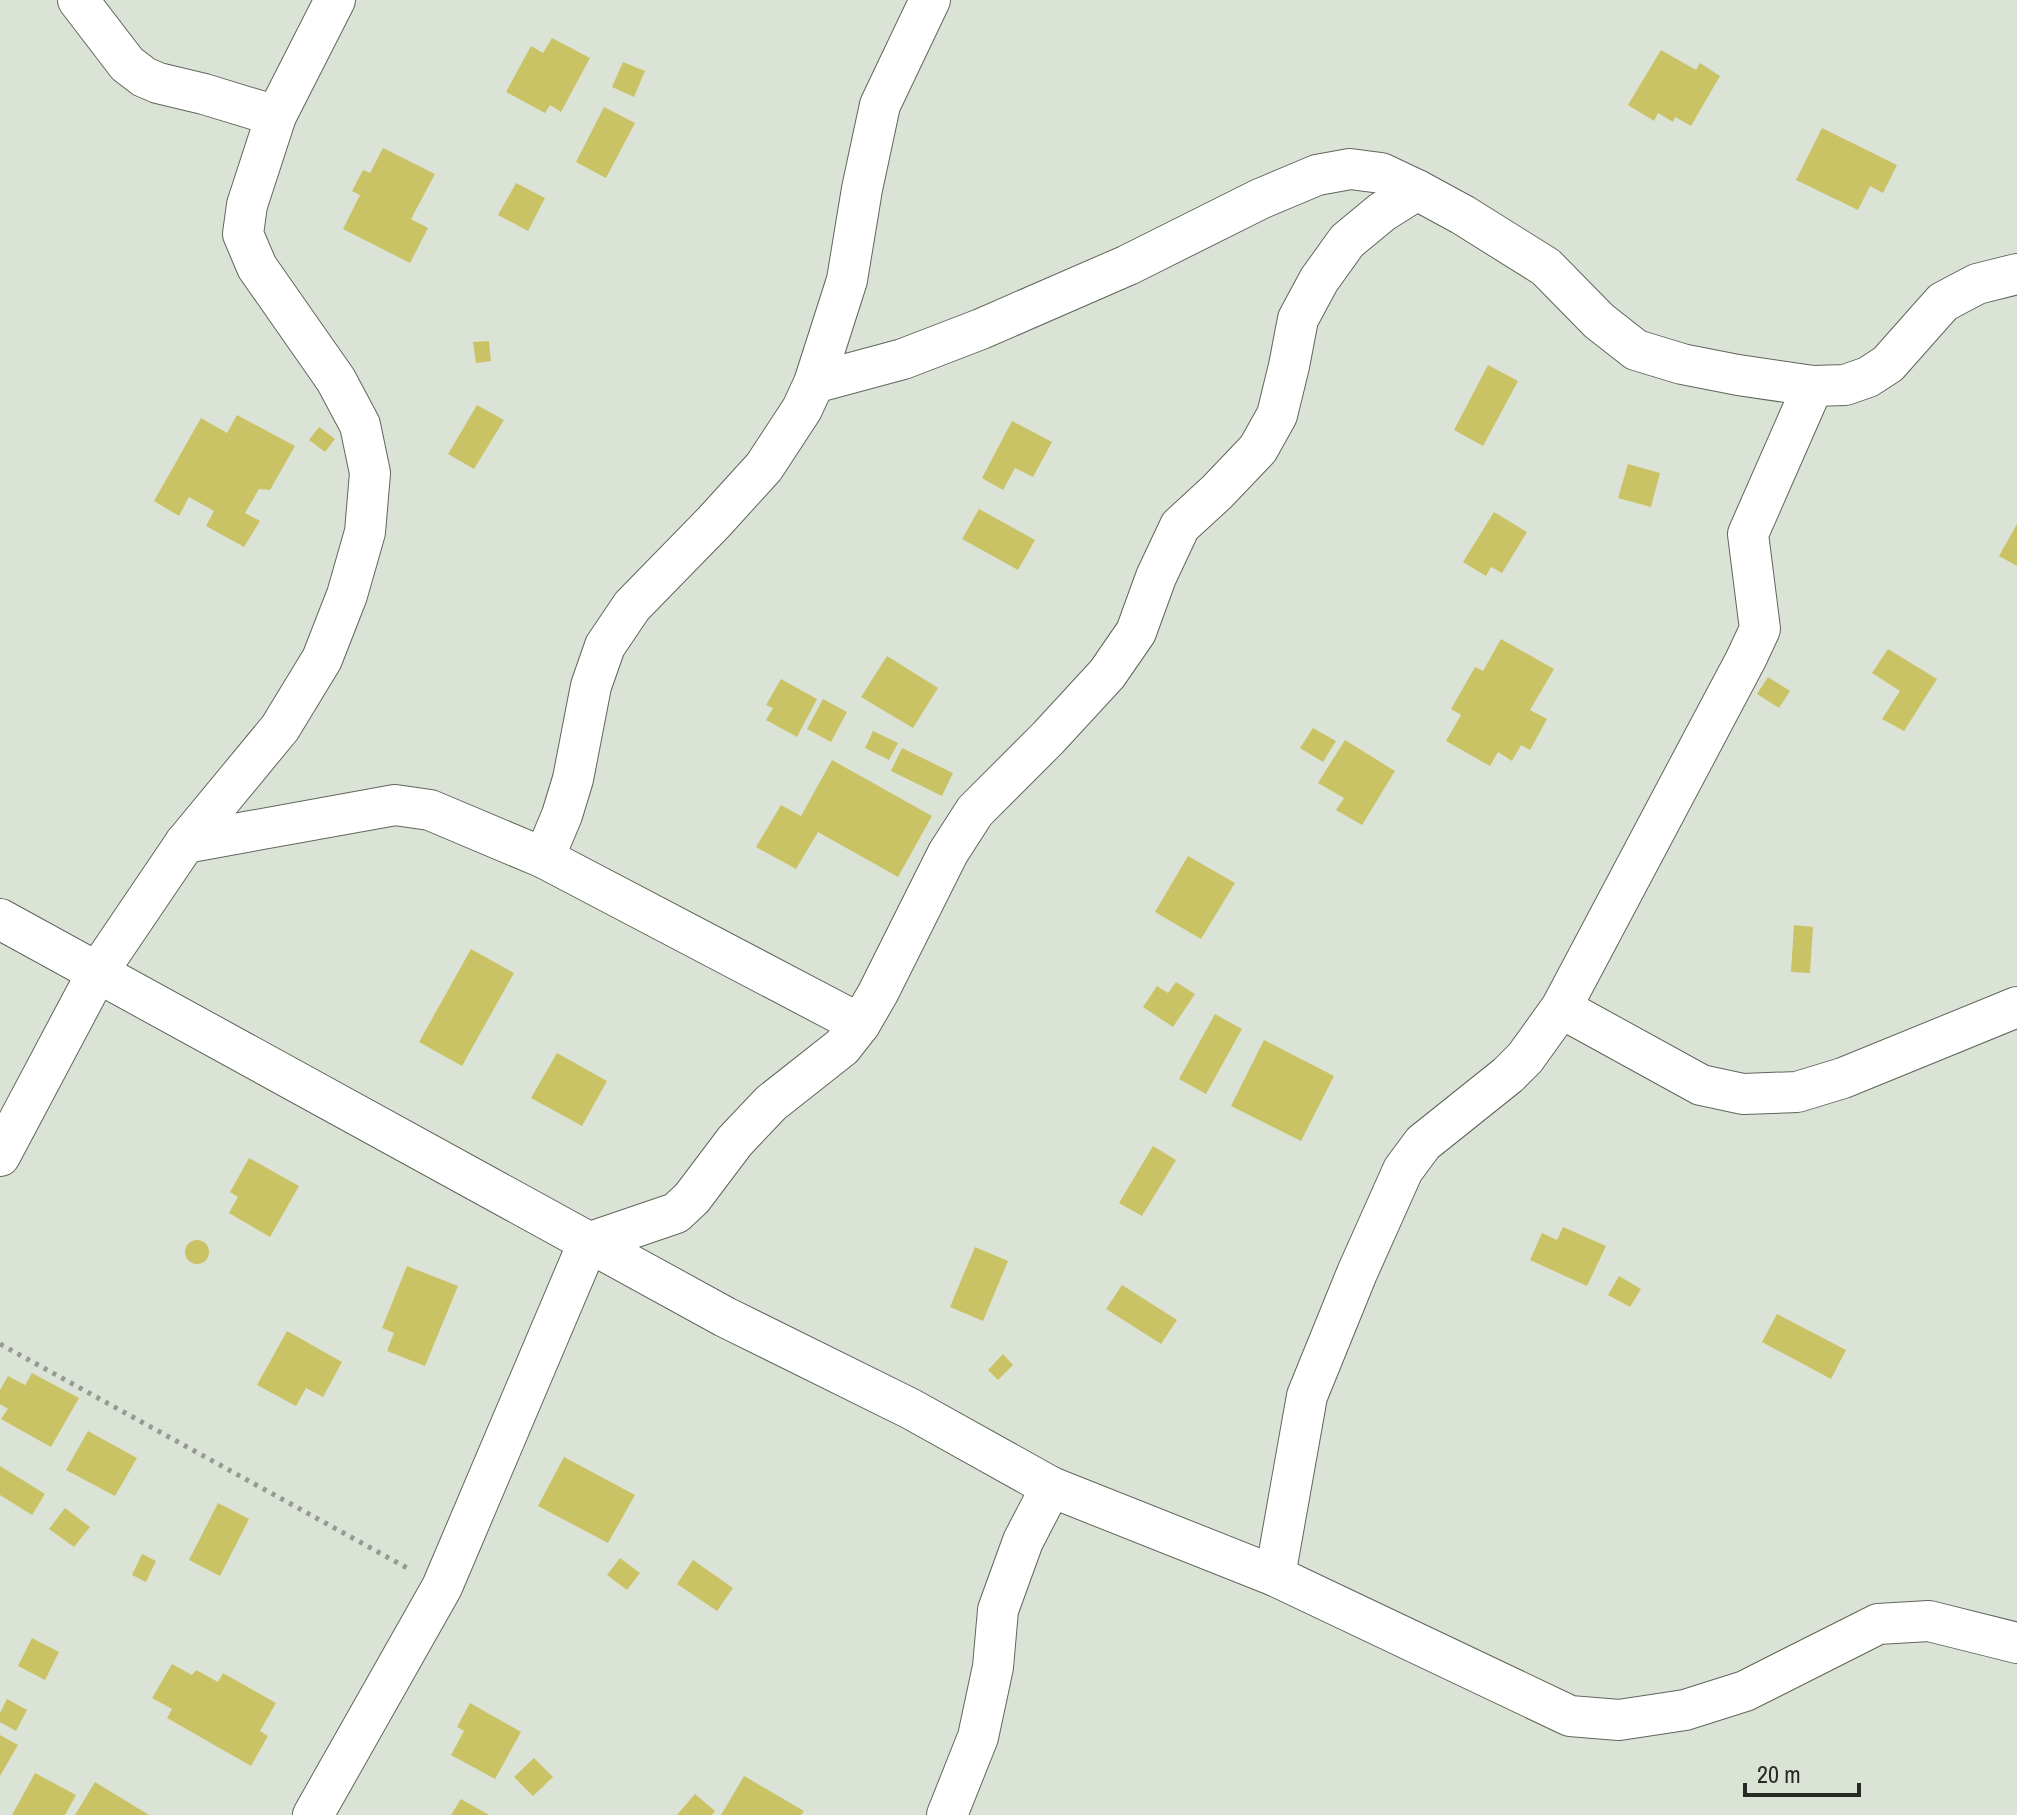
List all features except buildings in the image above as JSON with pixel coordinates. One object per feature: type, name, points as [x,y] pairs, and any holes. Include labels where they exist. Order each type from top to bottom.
[{"type":"street","points":[[78,0],[127,64],[144,77],[276,116]]},
{"type":"street","points":[[0,1156],[97,973],[185,843],[280,728],[322,659],[347,595],[365,532],[370,473],[360,425],[336,380],[257,267],[243,234],[247,205],[276,116],[335,0]]},
{"type":"street","points":[[544,858],[573,779],[591,686],[605,646],[632,606],[764,467],[802,409],[814,383],[847,280],[880,105],[930,0]]},
{"type":"street","points":[[814,383],[903,359],[981,329],[1128,265],[1260,199],[1317,175],[1350,169],[1381,173],[1417,190],[1546,267],[1599,321],[1636,350],[1682,364],[1738,375],[1813,386],[1845,385],[1868,377],[1888,364],[1943,302],[1977,284],[2017,274]]},
{"type":"street","points":[[313,1815],[442,1587],[588,1243],[676,1213],[692,1198],[735,1141],[771,1103],[842,1047],[878,993],[948,853],[975,811],[1107,674],[1136,632],[1156,577],[1180,526],[1258,449],[1277,415],[1298,319],[1319,280],[1347,241],[1382,212],[1417,190]]},
{"type":"street","points":[[1275,1576],[1307,1396],[1403,1170],[1423,1143],[1525,1058],[1561,1008],[1760,629],[1748,534],[1813,386]]},
{"type":"street","points":[[185,843],[395,805],[430,810],[544,858],[860,1024]]},
{"type":"street","points":[[0,919],[588,1243],[725,1317],[911,1409],[1051,1487],[1275,1576],[1570,1716],[1619,1720],[1685,1710],[1745,1691],[1878,1624],[1929,1621],[2017,1643]]},
{"type":"street","points":[[1561,1008],[1701,1085],[1743,1094],[1797,1092],[1843,1078],[2017,1007]]},
{"type":"street","points":[[947,1815],[978,1737],[993,1667],[998,1610],[1023,1541],[1051,1487]]},
{"type":"path","points":[[0,1344],[442,1587]]}]
